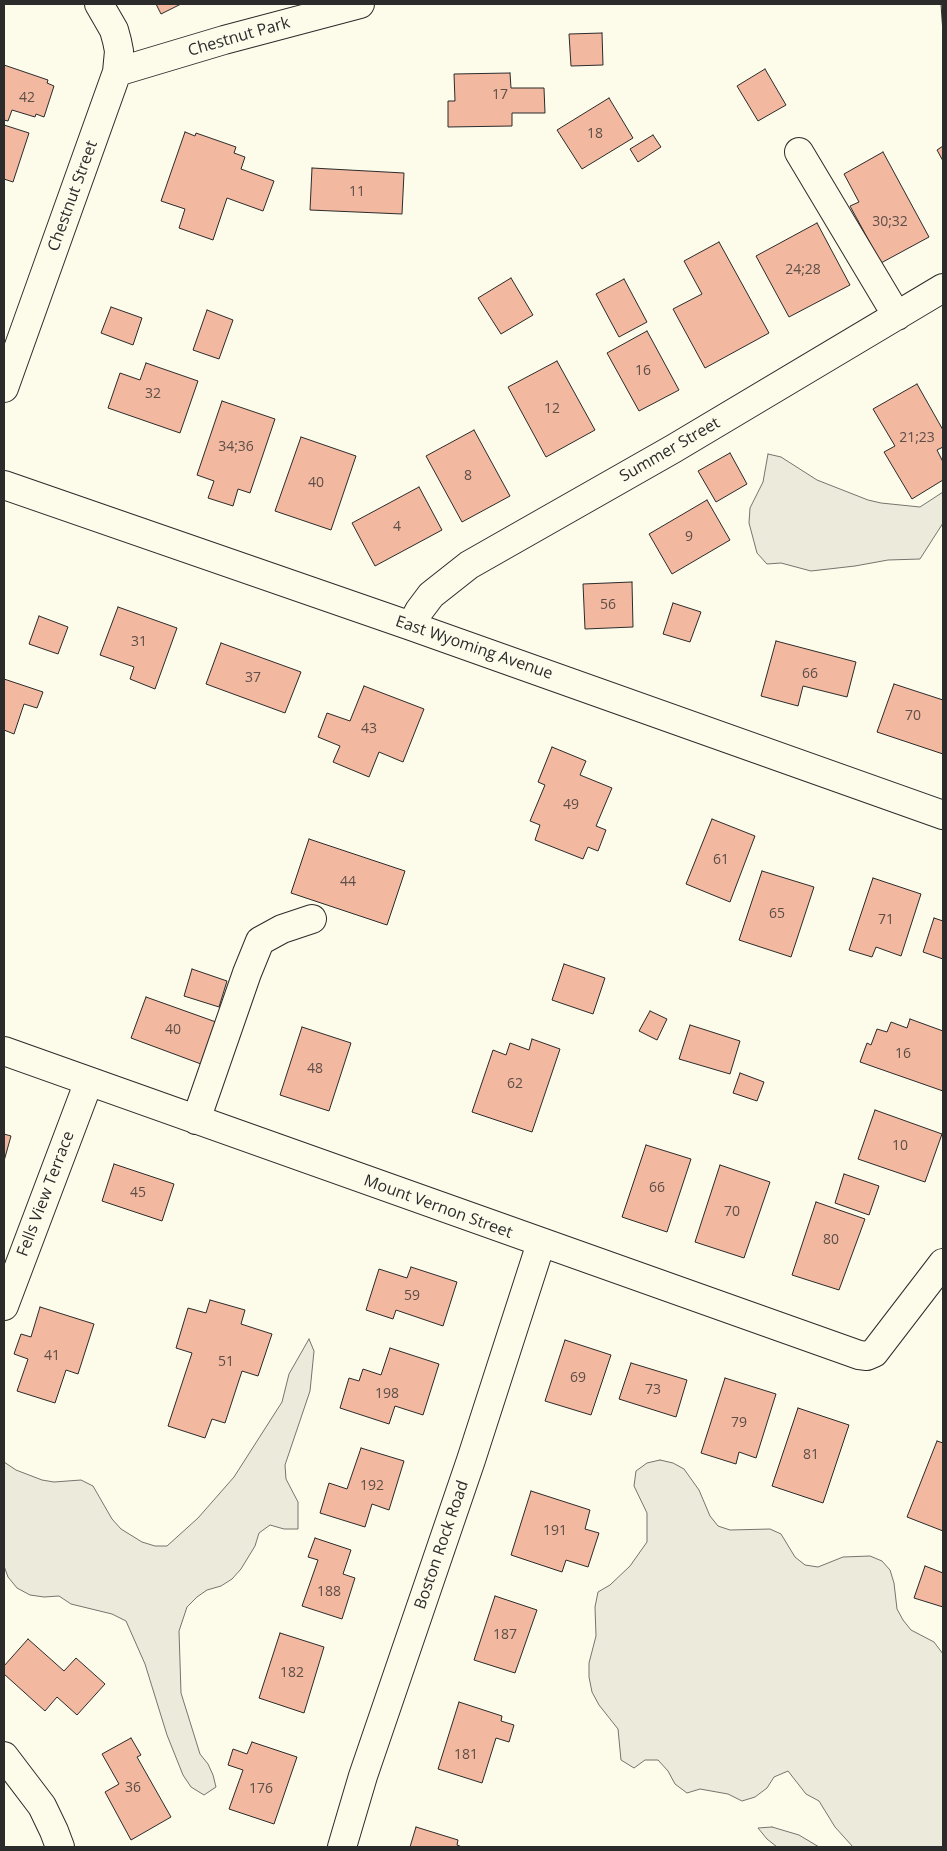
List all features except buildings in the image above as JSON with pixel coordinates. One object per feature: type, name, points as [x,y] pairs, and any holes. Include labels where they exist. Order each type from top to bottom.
[{"type":"street","name":"Chestnut Street","points":[[4,388],[117,72],[119,52],[117,41],[114,30],[99,4]]},
{"type":"street","name":"Chestnut Park","points":[[117,72],[224,40],[360,4]]},
{"type":"street","points":[[799,152],[897,316]]},
{"type":"street","name":"Summer Street","points":[[411,626],[431,595],[469,565],[673,449],[943,288]]},
{"type":"street","name":"East Wyoming Avenue","points":[[4,485],[411,626],[943,814]]},
{"type":"street","points":[[196,1120],[260,941],[282,929],[312,920]]},
{"type":"street","name":"Mount Vernon Street","points":[[4,1051],[859,1355],[867,1356],[874,1354],[943,1263]]},
{"type":"street","name":"Fells View Terrace","points":[[4,1306],[89,1081]]},
{"type":"street","name":"Boston Rock Road","points":[[342,1847],[541,1243]]},
{"type":"street","points":[[4,1756],[42,1806],[60,1847]]},
{"type":"shaded area","points":[[768,454],[781,457],[817,480],[868,500],[881,503],[920,507],[943,492],[943,523],[920,559],[888,560],[811,571],[781,563],[767,564],[757,553],[749,523],[750,508],[763,482]]},
{"type":"shaded area","points":[[309,1339],[314,1351],[310,1391],[285,1465],[286,1479],[298,1502],[298,1529],[284,1529],[270,1525],[259,1533],[255,1546],[241,1569],[232,1579],[221,1586],[207,1590],[187,1607],[179,1631],[181,1693],[200,1754],[208,1764],[216,1787],[204,1795],[191,1787],[183,1775],[167,1735],[145,1664],[126,1621],[112,1614],[71,1604],[59,1596],[44,1597],[30,1595],[17,1588],[8,1577],[4,1566],[4,1462],[16,1470],[42,1480],[54,1482],[81,1480],[93,1486],[112,1519],[121,1529],[142,1542],[155,1546],[167,1546],[198,1518],[234,1477],[282,1402],[289,1374]]},
{"type":"shaded area","points":[[660,1460],[673,1463],[684,1469],[699,1490],[710,1516],[718,1526],[730,1530],[770,1529],[781,1534],[795,1557],[805,1565],[818,1567],[843,1557],[870,1556],[882,1561],[890,1570],[894,1583],[897,1609],[903,1620],[911,1630],[934,1642],[943,1654],[943,1847],[853,1847],[835,1827],[819,1801],[806,1794],[788,1771],[774,1777],[767,1788],[755,1797],[742,1801],[728,1794],[700,1789],[687,1793],[675,1784],[668,1771],[658,1760],[645,1760],[634,1768],[621,1760],[618,1729],[599,1705],[592,1692],[589,1677],[589,1663],[596,1636],[595,1607],[598,1592],[610,1585],[630,1566],[647,1542],[647,1513],[634,1486],[636,1471],[647,1463]]},
{"type":"shaded area","points":[[772,1827],[799,1835],[819,1847],[777,1847],[758,1828]]}]
